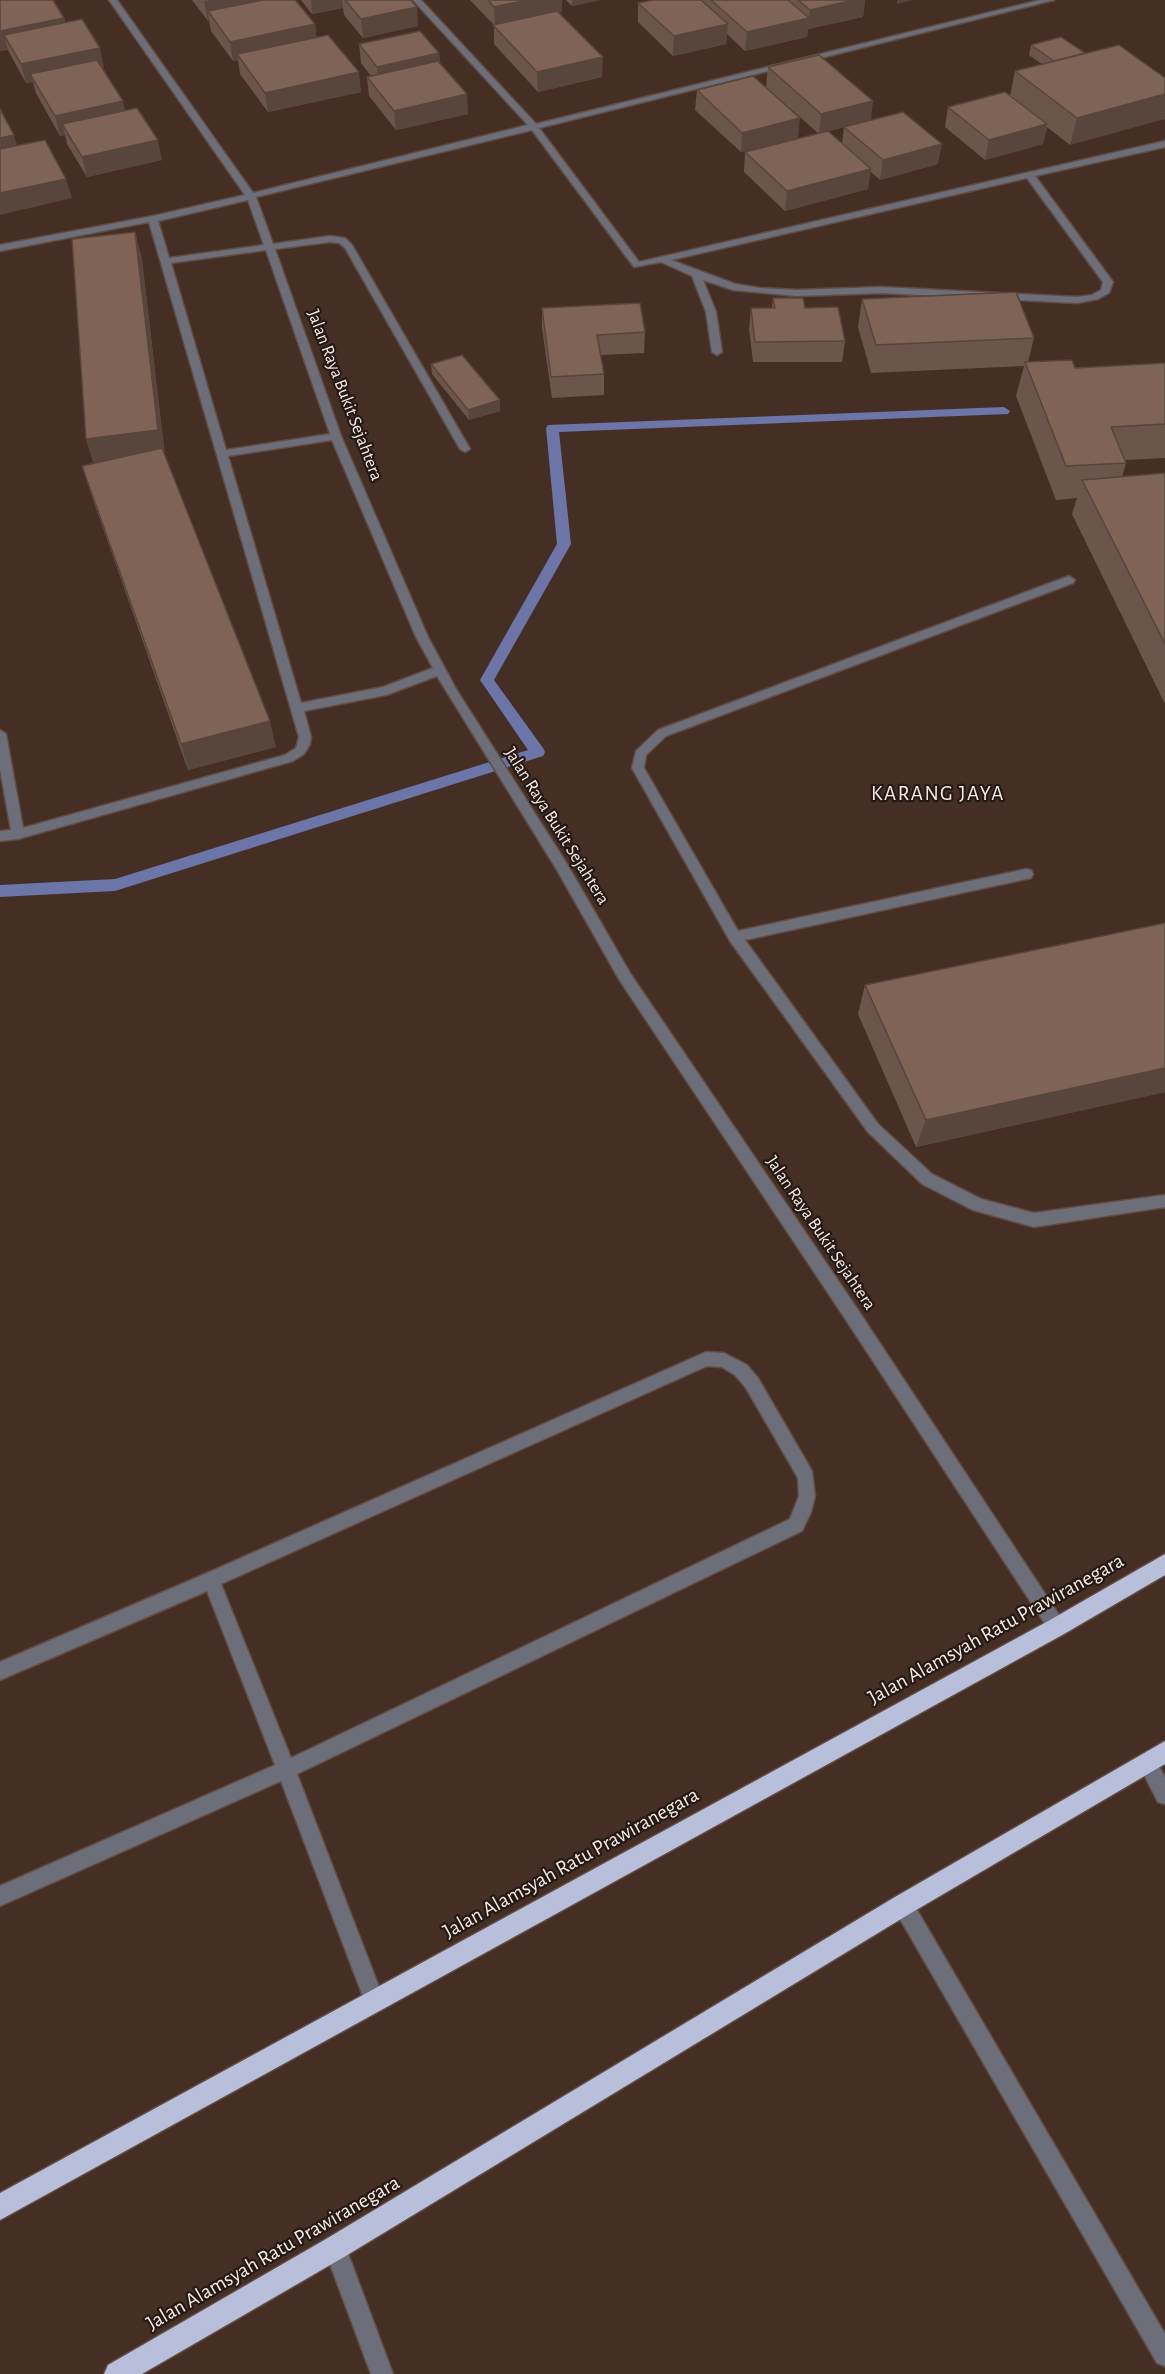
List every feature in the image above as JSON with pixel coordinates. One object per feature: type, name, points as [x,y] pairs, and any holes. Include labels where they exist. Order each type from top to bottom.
[{"type":"highway","name":"Jalan Alamsyah Ratu Prawiranegara","points":[[0,2207],[1057,1627],[1165,1564]]},
{"type":"highway","name":"Jalan Alamsyah Ratu Prawiranegara","points":[[117,2374],[335,2248],[903,1905],[1156,1757]]},
{"type":"street","name":"Jalan Raya Bukit Sejahtera","points":[[113,0],[251,196],[336,436],[422,636],[451,690],[562,867],[625,977],[852,1315],[1057,1627]]},
{"type":"street","points":[[417,0],[534,127],[637,265],[1165,144]]},
{"type":"street","points":[[0,248],[153,219],[251,196],[1050,0]]},
{"type":"street","points":[[661,259],[734,287],[797,293],[880,290],[1077,300],[1095,297],[1106,291],[1108,282],[1029,174]]},
{"type":"street","points":[[0,836],[18,834],[289,758],[300,751],[305,737],[153,219]]},
{"type":"street","points":[[166,261],[330,239],[342,240],[465,449]]},
{"type":"street","points":[[696,274],[711,312],[717,352]]},
{"type":"street","points":[[221,454],[336,436]]},
{"type":"street","points":[[1069,580],[662,733],[640,754],[638,768],[735,938],[873,1128],[927,1179],[978,1205],[1034,1220],[1165,1201]]},
{"type":"street","points":[[297,708],[333,703],[386,691],[440,670]]},
{"type":"street","points":[[0,734],[18,834]]},
{"type":"street","points":[[735,938],[1026,874]]},
{"type":"street","points":[[0,1671],[211,1580],[706,1359],[724,1360],[741,1370],[752,1383],[806,1477],[807,1496],[804,1512],[796,1525],[286,1770],[0,1896]]},
{"type":"street","points":[[211,1580],[374,2000]]},
{"type":"street","points":[[1156,1757],[1165,1795]]},
{"type":"street","points":[[903,1905],[1165,2355]]},
{"type":"street","points":[[335,2248],[382,2374]]},
{"type":"building","points":[[0,0],[53,0],[64,18],[0,31]]},
{"type":"building","points":[[263,0],[295,0],[315,24],[230,42],[208,11]]},
{"type":"building","points":[[345,0],[411,0],[417,7],[361,19]]},
{"type":"building","points":[[488,0],[527,0],[494,7]]},
{"type":"building","points":[[653,0],[701,0],[728,24],[674,36],[638,3]]},
{"type":"building","points":[[711,0],[788,0],[809,18],[747,32]]},
{"type":"building","points":[[798,0],[854,0],[810,10]]},
{"type":"building","points":[[557,11],[603,57],[537,72],[493,25]]},
{"type":"building","points":[[82,19],[100,48],[21,64],[4,35]]},
{"type":"building","points":[[420,31],[439,53],[377,67],[359,44]]},
{"type":"building","points":[[328,35],[359,72],[265,93],[237,54]]},
{"type":"building","points":[[1061,37],[1085,53],[1054,61],[1031,45]]},
{"type":"building","points":[[1119,45],[1165,78],[1165,94],[1077,118],[1015,71]]},
{"type":"building","points":[[819,55],[873,101],[821,114],[768,67]]},
{"type":"building","points":[[97,60],[123,101],[55,116],[30,74]]},
{"type":"building","points":[[438,61],[467,94],[394,111],[367,77]]},
{"type":"building","points":[[753,76],[800,118],[742,133],[697,90]]},
{"type":"building","points":[[1005,92],[1047,124],[989,140],[948,107]]},
{"type":"building","points":[[137,108],[158,140],[82,157],[62,124]]},
{"type":"building","points":[[0,109],[14,135],[0,138]]},
{"type":"building","points":[[903,112],[942,144],[883,160],[844,127]]},
{"type":"building","points":[[828,131],[871,169],[787,191],[745,152]]},
{"type":"building","points":[[45,140],[66,179],[0,193],[0,149]]},
{"type":"building","points":[[135,232],[158,430],[86,439],[72,239]]},
{"type":"building","points":[[1016,292],[1034,338],[876,345],[862,299]]},
{"type":"building","points":[[773,298],[803,298],[805,308],[838,307],[845,341],[755,342],[751,308],[775,308]]},
{"type":"building","points":[[640,303],[645,332],[597,335],[604,374],[551,377],[542,308]]},
{"type":"building","points":[[462,355],[500,400],[468,410],[431,364]]},
{"type":"building","points":[[1072,360],[1075,368],[1165,363],[1165,424],[1111,427],[1126,463],[1066,466],[1025,362]]},
{"type":"building","points":[[162,448],[270,721],[181,744],[82,466]]},
{"type":"building","points":[[1165,473],[1165,644],[1082,480]]},
{"type":"building","points":[[1165,923],[1165,1068],[926,1120],[865,985]]},
{"type":"waterway","points":[[0,891],[115,885],[538,752],[487,680],[564,544],[552,428],[1004,411]]},
{"type":"district","name":"KARANG JAYA","points":[[938,794]]}]
